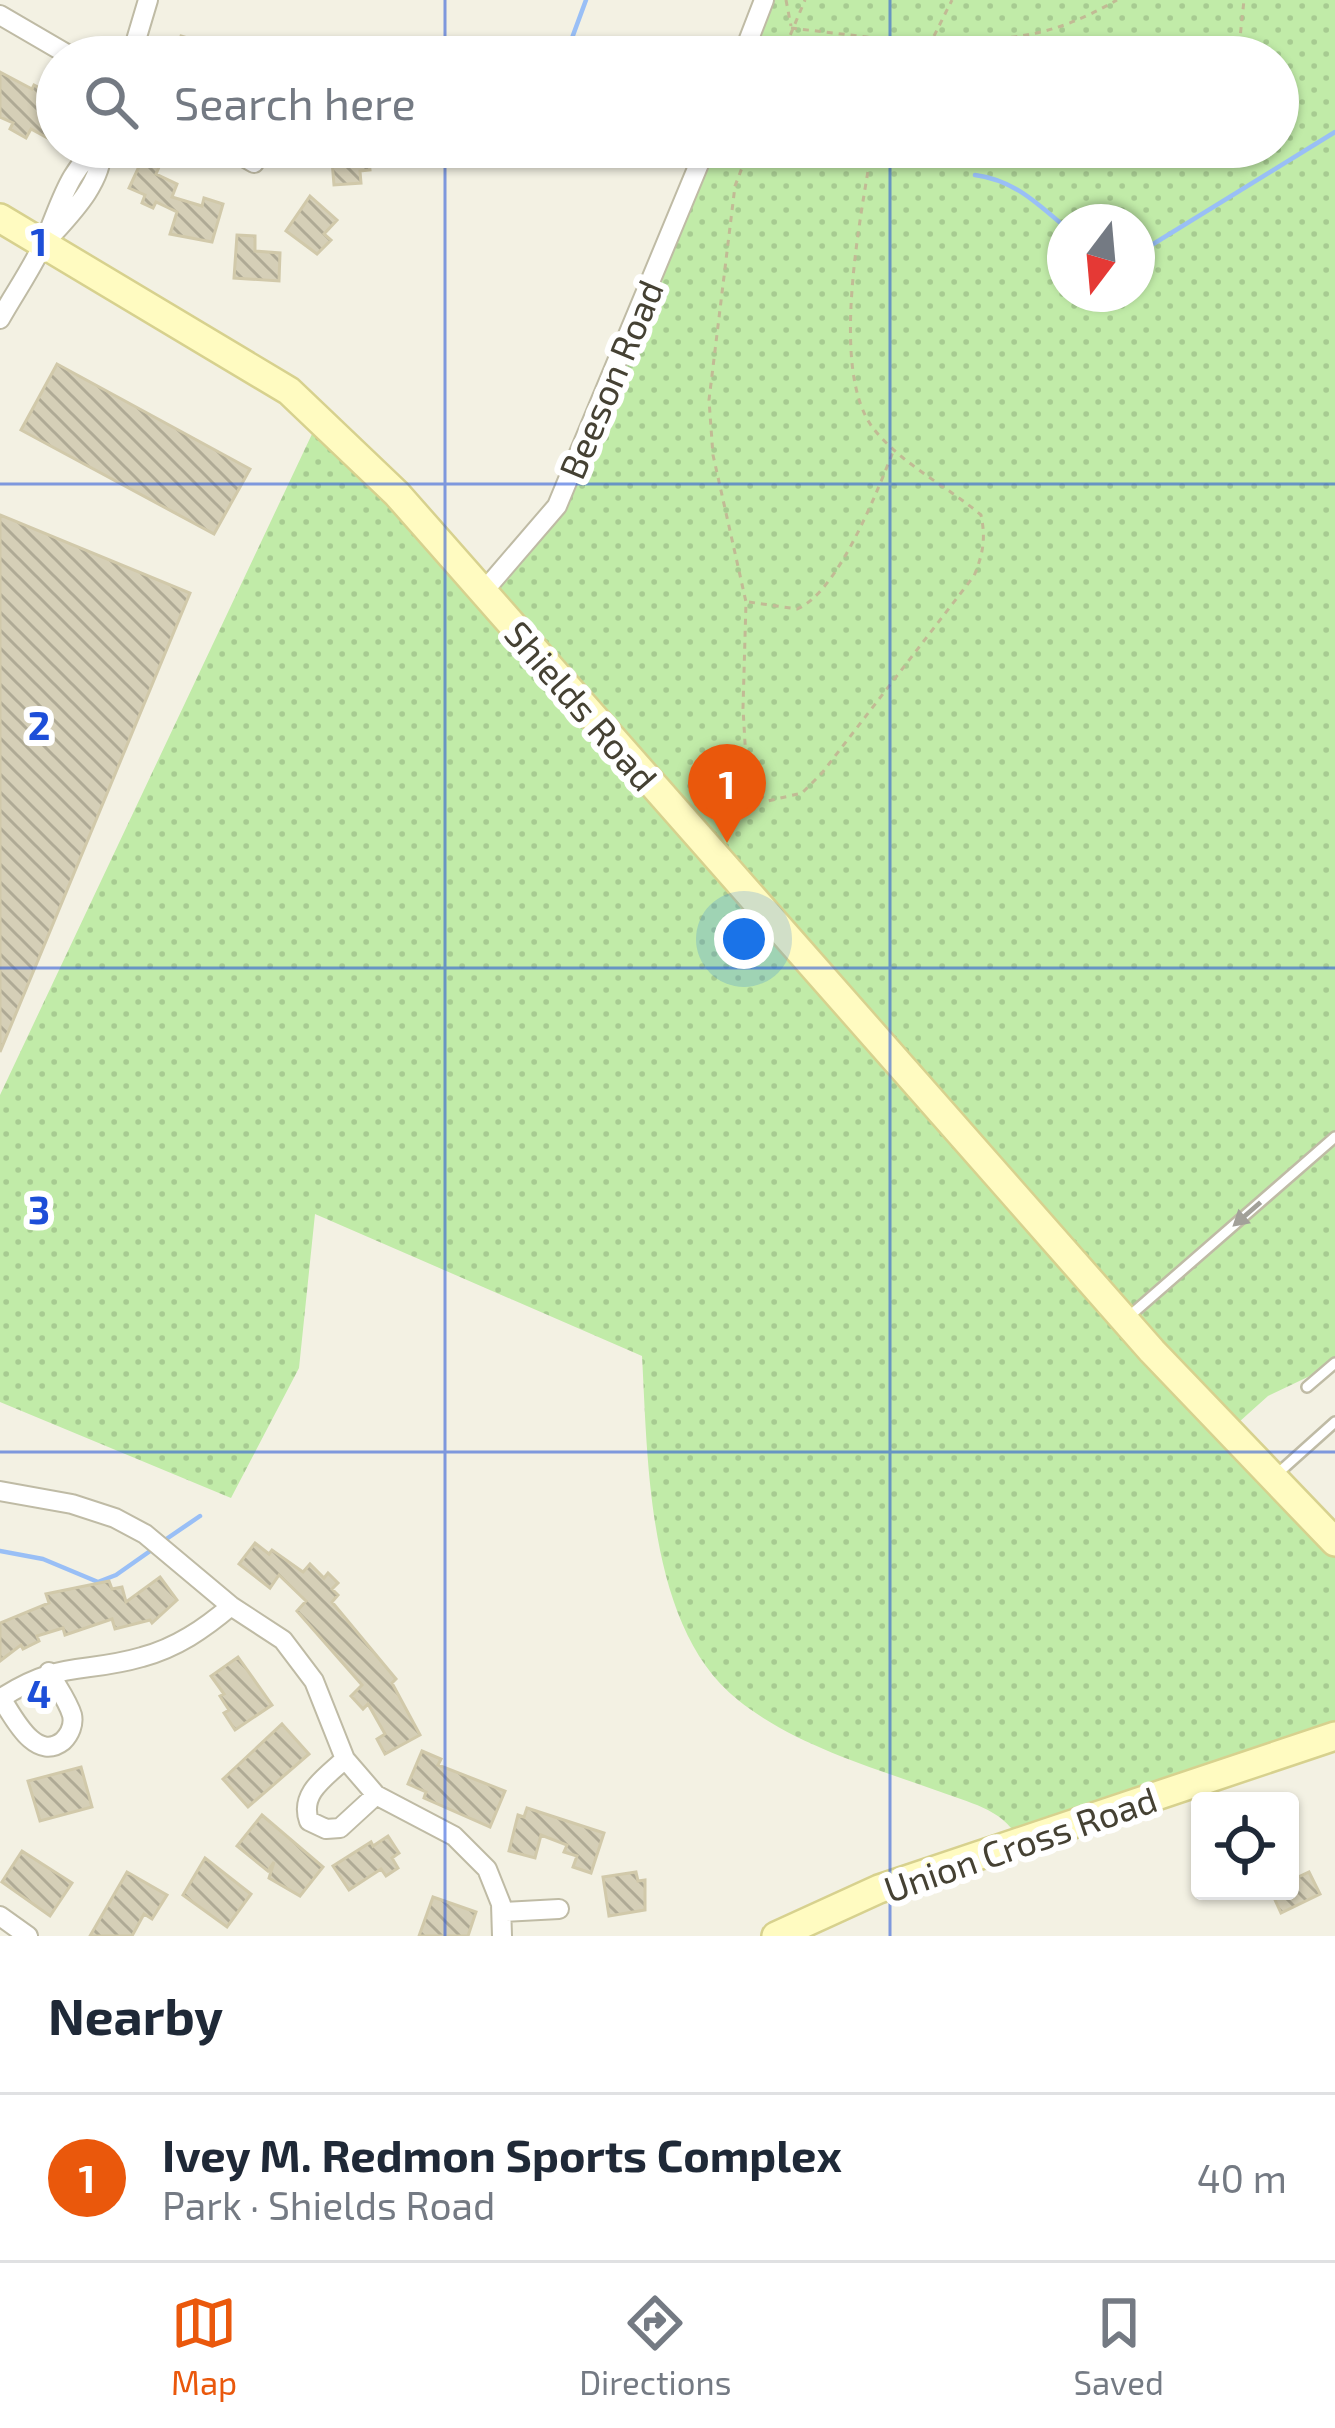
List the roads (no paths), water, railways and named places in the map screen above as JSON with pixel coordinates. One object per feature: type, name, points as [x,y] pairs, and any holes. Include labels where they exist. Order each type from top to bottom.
[{"type":"street","points":[[137,36],[148,0]]},
{"type":"street","points":[[750,36],[764,0]]},
{"type":"street","points":[[0,15],[36,36]]},
{"type":"street","points":[[0,319],[80,168]]},
{"type":"street","name":"Beeson Road","points":[[483,592],[557,506],[697,168]]},
{"type":"street","name":"Shields Road","points":[[0,218],[309,406],[397,494],[1125,1320],[1335,1542]]},
{"type":"street","points":[[0,1491],[72,1504],[116,1518],[145,1534],[230,1606],[283,1640],[314,1681],[345,1759],[376,1795],[470,1848],[493,1880],[502,1912],[502,1936]]},
{"type":"street","points":[[49,1672],[73,1717],[71,1731],[59,1744],[46,1747],[33,1742],[0,1698],[49,1672],[141,1658],[199,1633],[230,1606]]},
{"type":"street","name":"Union Cross Road","points":[[776,1936],[879,1889],[1335,1736]]},
{"type":"street","points":[[345,1759],[309,1793],[304,1807],[310,1821],[340,1828],[376,1795]]},
{"type":"street","points":[[502,1912],[559,1909]]},
{"type":"street","points":[[0,1916],[28,1936]]},
{"type":"lane","points":[[1125,1320],[1335,1137]]},
{"type":"lane","points":[[1306,1388],[1335,1363]]},
{"type":"lane","points":[[1274,1478],[1334,1425]]},
{"type":"waterway","points":[[573,36],[586,0]]},
{"type":"waterway","points":[[1299,154],[1335,132]]},
{"type":"waterway","points":[[1155,243],[1277,168]]},
{"type":"waterway","points":[[975,175],[1013,187],[1047,212]]},
{"type":"waterway","points":[[162,1542],[200,1516]]},
{"type":"waterway","points":[[0,1551],[43,1559],[98,1582],[153,1549]]},
{"type":"place","name":"Ivey M. Redmon Sports Complex","points":[[727,843]]}]
